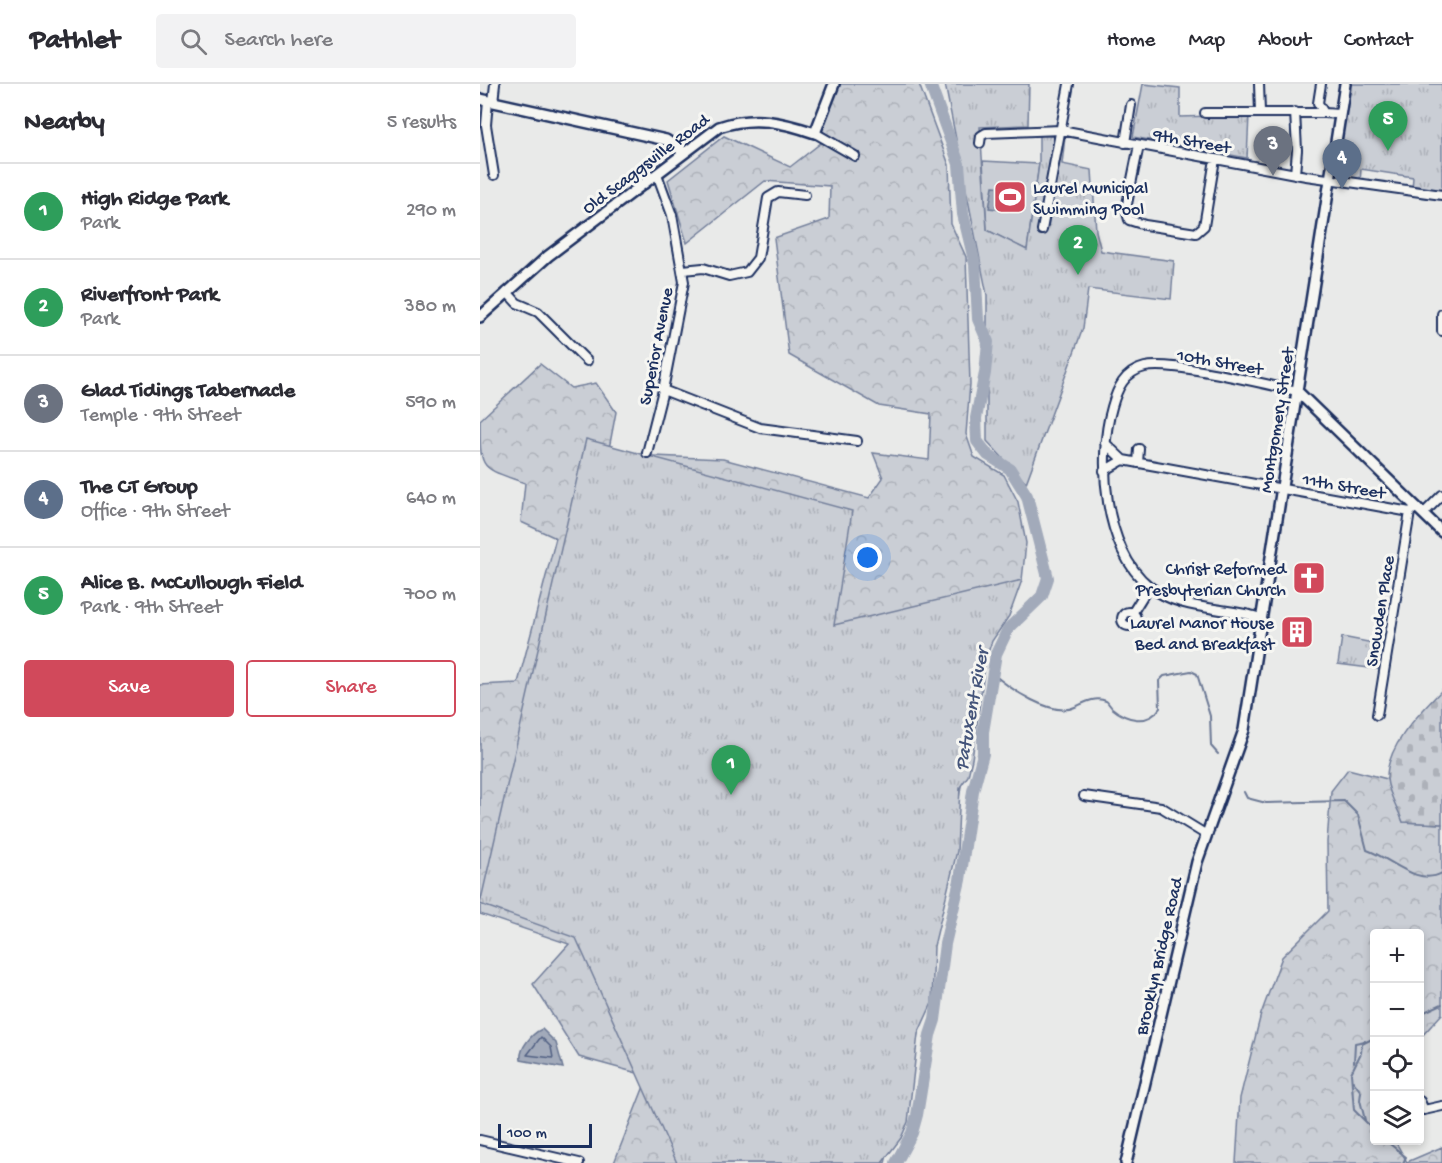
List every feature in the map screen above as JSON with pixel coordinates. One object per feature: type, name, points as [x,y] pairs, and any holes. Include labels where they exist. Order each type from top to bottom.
[{"type":"street","points":[[494,175],[486,125],[487,101],[495,84]]},
{"type":"street","points":[[815,134],[834,84]]},
{"type":"street","points":[[1042,230],[1069,84]]},
{"type":"street","points":[[1259,84],[1260,112]]},
{"type":"street","points":[[1321,84],[1318,103],[1324,113]]},
{"type":"street","name":"Montgomery Street","points":[[1233,759],[1244,730],[1345,84]]},
{"type":"street","points":[[487,101],[666,140],[684,152]]},
{"type":"street","points":[[1125,143],[1131,105]]},
{"type":"street","points":[[1295,112],[1297,150],[1295,174]]},
{"type":"street","points":[[1206,113],[1340,114]]},
{"type":"street","name":"Old Scaggsville Road","points":[[480,317],[548,256],[719,127],[746,120],[780,122],[815,134],[855,156]]},
{"type":"street","name":"9th Street","points":[[980,143],[979,138],[986,133],[1061,130],[1295,174],[1439,195]]},
{"type":"street","points":[[1139,145],[1126,209],[1129,220],[1145,225],[1196,233],[1201,231],[1215,159]]},
{"type":"street","name":"Superior Avenue","points":[[647,453],[663,390],[682,292],[683,270],[672,215],[657,174]]},
{"type":"street","points":[[683,270],[703,268],[729,276],[747,272],[758,258],[768,198],[777,192],[805,195]]},
{"type":"street","points":[[1439,195],[1442,203]]},
{"type":"street","points":[[507,292],[517,303],[538,312],[587,361]]},
{"type":"street","points":[[1442,314],[1442,331]]},
{"type":"street","name":"10th Street","points":[[1105,443],[1119,388],[1126,378],[1138,369],[1163,366],[1297,391]]},
{"type":"street","points":[[663,390],[760,428],[857,441]]},
{"type":"street","points":[[1297,391],[1417,511],[1442,532]]},
{"type":"street","points":[[1104,471],[1123,460],[1105,443]]},
{"type":"street","points":[[1105,443],[1104,471],[1118,536],[1130,564],[1149,586],[1180,602],[1261,618]]},
{"type":"street","points":[[1138,463],[1139,449]]},
{"type":"street","name":"11th Street","points":[[1123,460],[1417,511]]},
{"type":"street","points":[[1417,511],[1442,495]]},
{"type":"street","name":"Snowden Place","points":[[1377,715],[1417,511]]},
{"type":"street","points":[[1133,612],[1149,586]]},
{"type":"street","name":"Brooklyn Bridge Road","points":[[1126,1163],[1190,889],[1205,834],[1233,759]]},
{"type":"street","points":[[1084,796],[1161,807],[1205,834]]},
{"type":"street","points":[[1424,1110],[1442,1106]]},
{"type":"street","points":[[480,1140],[557,1161],[579,1163]]},
{"type":"green space","points":[[834,84],[919,84],[949,165],[951,224],[966,257],[970,384],[966,434],[974,457],[1004,475],[1018,502],[1026,543],[1022,580],[1013,583],[987,633],[950,851],[922,978],[925,1006],[885,1163],[614,1163],[648,1076],[579,1057],[533,984],[569,944],[480,914],[480,685],[518,683],[556,538],[521,522],[525,483],[499,474],[486,465],[482,459],[480,420],[540,364],[571,388],[596,383],[616,412],[608,454],[723,459],[869,498],[883,478],[873,453],[929,460],[931,414],[879,406],[789,355],[774,238],[829,219],[830,186],[765,181],[687,243],[668,180],[724,136],[790,167],[826,139],[815,133]]},
{"type":"green space","points":[[945,84],[1029,84],[1028,125],[980,127],[987,230],[1027,250],[1039,164],[1039,135],[1065,137],[1062,164],[1092,170],[1096,231],[1101,251],[1174,261],[1171,299],[1088,289],[1083,328],[1026,483],[987,441],[987,295]]},
{"type":"green space","points":[[1143,84],[1180,88],[1180,117],[1249,115],[1247,158],[1133,137]]},
{"type":"green space","points":[[1345,84],[1442,84],[1442,195],[1412,190],[1413,177],[1361,169],[1360,182],[1330,178]]},
{"type":"green space","name":"Laurel Municipal Swimming Pool","points":[[983,161],[1039,164],[1027,250],[987,230]]},
{"type":"green space","points":[[586,439],[852,511],[834,625],[1022,580],[1009,616],[992,641],[986,658],[972,759],[968,776],[960,787],[957,851],[934,946],[932,1003],[918,1034],[908,1122],[901,1138],[882,1163],[677,1163],[576,938],[480,904]]},
{"type":"green space","points":[[1342,637],[1389,646],[1385,670],[1338,664]]},
{"type":"green space","points":[[1442,690],[1442,824],[1403,822],[1389,790],[1388,766],[1406,730]]},
{"type":"green space","points":[[1348,769],[1387,779],[1403,822],[1442,824],[1442,1014],[1424,1034],[1424,929],[1370,929],[1370,1145],[1397,1145],[1407,1162],[1442,1147],[1442,1163],[1236,1163],[1240,1098],[1261,1014],[1282,957],[1328,911],[1327,842],[1331,791]]},
{"type":"water","points":[[993,186],[1007,187],[1016,191],[1013,211],[989,208]]},
{"type":"water","points":[[542,1029],[556,1043],[563,1068],[521,1060],[522,1051],[527,1042]]},
{"type":"waterway","name":"Patuxent River","points":[[896,1163],[912,1133],[917,1115],[930,1035],[935,1020],[945,944],[960,880],[973,791],[983,754],[983,732],[996,654],[1008,629],[1042,596],[1048,578],[1027,496],[1010,469],[988,455],[977,441],[976,418],[985,373],[988,342],[978,319],[975,264],[963,214],[959,164],[930,84]]},
{"type":"waterway","points":[[992,673],[1031,700],[1043,705],[1066,709],[1098,699],[1107,701],[1112,708],[1124,716],[1143,719],[1155,714],[1160,708],[1159,681],[1164,676],[1191,671],[1197,674],[1210,716],[1211,746],[1218,754]]},
{"type":"waterway","points":[[1244,792],[1247,798],[1266,803],[1344,801],[1358,815],[1367,850],[1414,874],[1433,876],[1442,873]]},
{"type":"waterway","points":[[1424,1012],[1442,1004]]},
{"type":"waterway","points":[[1370,1040],[1362,1044],[1361,1053],[1351,1073],[1354,1110],[1370,1126]]},
{"type":"waterway","points":[[1354,1062],[1355,1043],[1365,1041]]},
{"type":"waterway","points":[[1353,1081],[1361,1092],[1360,1100],[1365,1120]]},
{"type":"waterway","points":[[1391,1145],[1406,1157],[1403,1163]]},
{"type":"place","name":"Alice B. McCullough Field","points":[[1388,151]]},
{"type":"place","name":"Glad Tidings Tabernacle","points":[[1273,176]]},
{"type":"place","name":"The CT Group","points":[[1342,189]]},
{"type":"place","name":"Laurel Municipal Swimming Pool","points":[[1010,197]]},
{"type":"place","name":"Riverfront Park","points":[[1078,275]]},
{"type":"place","name":"Christ Reformed Presbyterian Church","points":[[1309,578]]},
{"type":"place","name":"Laurel Manor House Bed and Breakfast","points":[[1297,632]]},
{"type":"place","name":"High Ridge Park","points":[[731,795]]}]
